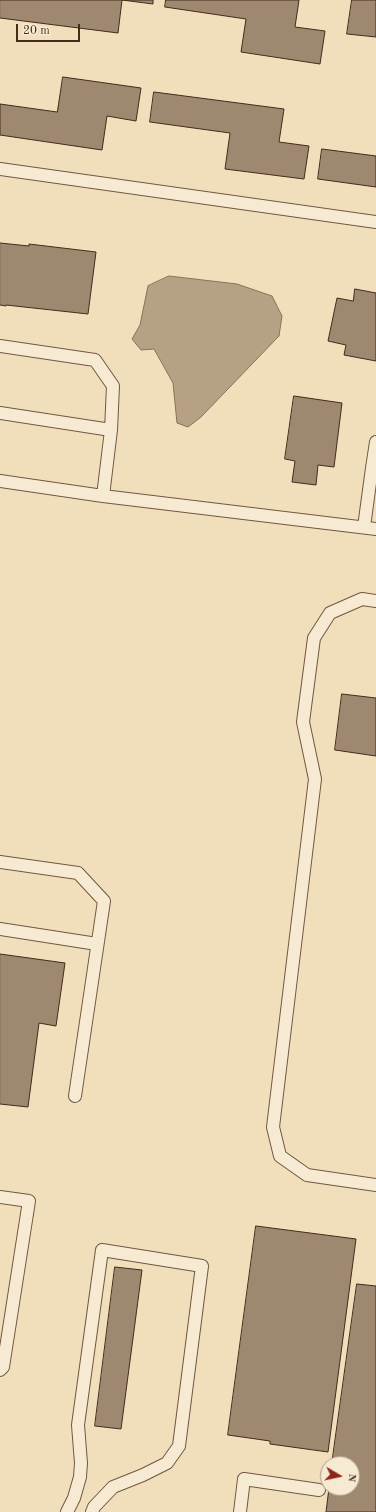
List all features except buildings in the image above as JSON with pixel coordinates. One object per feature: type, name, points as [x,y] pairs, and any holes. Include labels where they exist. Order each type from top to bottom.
[{"type":"lane","points":[[0,169],[376,222]]},
{"type":"lane","points":[[0,346],[95,360],[113,386],[111,430],[103,496]]},
{"type":"lane","points":[[0,413],[111,430]]},
{"type":"lane","points":[[0,481],[103,496],[370,528],[376,442]]},
{"type":"lane","points":[[376,601],[362,599],[330,613],[314,638],[303,722],[315,779],[273,1127],[280,1156],[307,1175],[376,1185]]},
{"type":"lane","points":[[0,862],[78,873],[104,901],[75,1096]]},
{"type":"lane","points":[[0,929],[97,944]]},
{"type":"lane","points":[[0,1197],[30,1201],[3,1367],[0,1370]]},
{"type":"lane","points":[[67,1512],[74,1498],[80,1477],[81,1463],[78,1425],[102,1250],[202,1266],[179,1446],[167,1463],[143,1475],[113,1487],[93,1510],[74,1498]]},
{"type":"lane","points":[[240,1512],[244,1479],[319,1490]]},
{"type":"shaded area","points":[[169,276],[237,284],[272,296],[282,316],[279,336],[201,417],[188,427],[177,423],[173,383],[154,349],[141,350],[132,339],[140,325],[148,286]]}]
